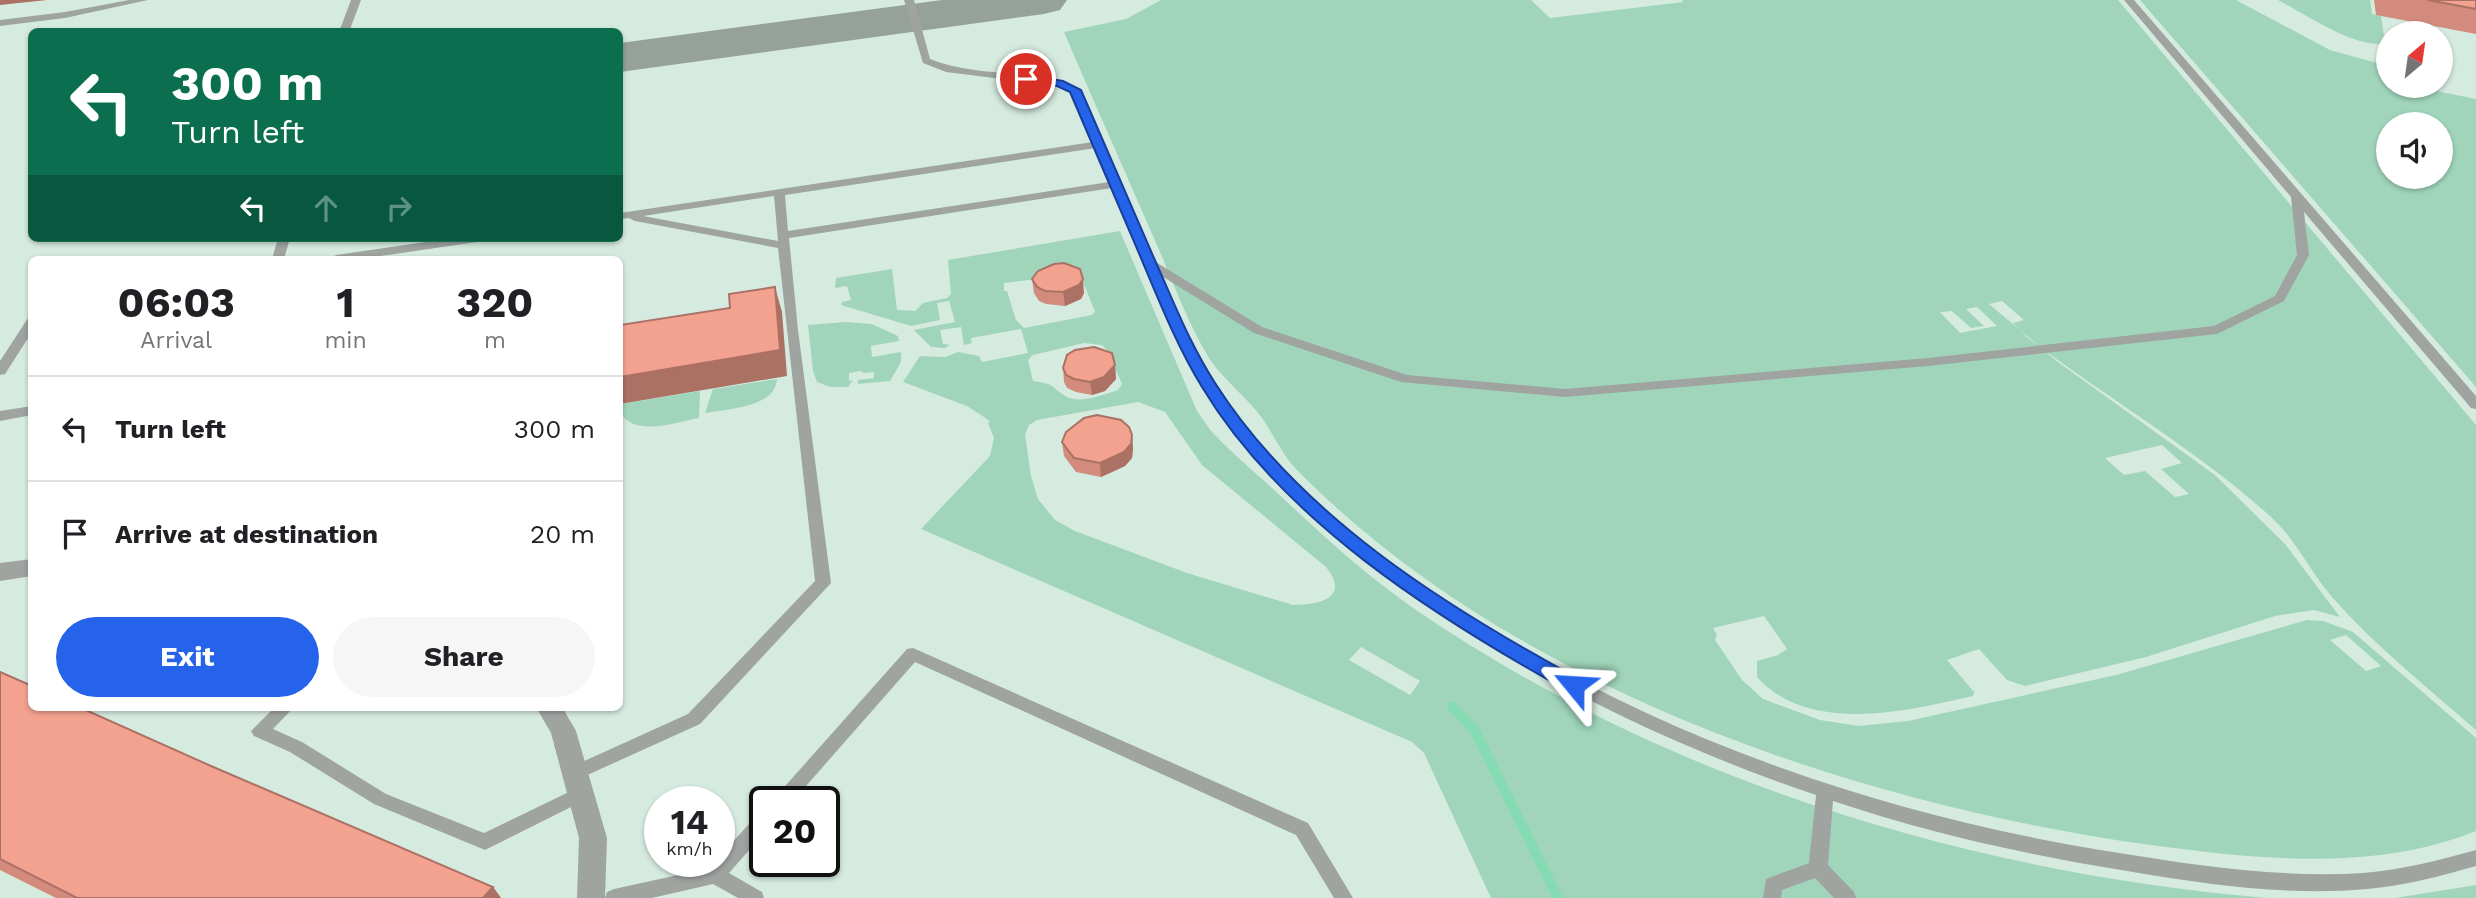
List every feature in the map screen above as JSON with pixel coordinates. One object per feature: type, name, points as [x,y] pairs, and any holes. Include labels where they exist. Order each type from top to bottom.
[{"type":"street","points":[[0,572],[28,568]]},
{"type":"street","points":[[551,711],[563,731],[593,838],[591,898]]},
{"type":"lane","points":[[0,23],[65,15],[143,0]]},
{"type":"lane","points":[[346,28],[356,0]]},
{"type":"lane","points":[[909,0],[926,61],[946,69],[1070,87],[1079,96],[1194,362],[1242,432],[1302,496],[1373,558],[1494,642],[1555,676],[1706,746],[1825,791],[2034,847],[2123,864],[2245,878],[2362,881],[2416,875],[2476,858]]},
{"type":"lane","points":[[2129,0],[2476,405]]},
{"type":"lane","points":[[623,216],[1099,144]]},
{"type":"lane","points":[[623,216],[783,241],[1116,184]]},
{"type":"lane","points":[[282,711],[260,731],[296,747],[380,799],[485,842],[579,783],[694,719],[823,583],[779,193]]},
{"type":"lane","points":[[1149,263],[1258,330],[1406,379],[1565,393],[1928,362],[2217,330],[2280,298],[2302,255],[2297,195]]},
{"type":"lane","points":[[355,256],[446,242]]},
{"type":"lane","points":[[0,371],[28,327]]},
{"type":"lane","points":[[0,416],[28,411]]},
{"type":"lane","points":[[794,786],[913,654],[1302,829],[1344,898]]},
{"type":"lane","points":[[1825,791],[1818,868],[1847,898]]},
{"type":"lane","points":[[735,853],[749,837]]},
{"type":"lane","points":[[1772,898],[1773,885],[1818,868]]},
{"type":"lane","points":[[614,898],[706,877]]},
{"type":"lane","points":[[718,877],[755,898]]},
{"type":"shaded area","points":[[0,0],[2476,0],[2476,898],[0,898]]},
{"type":"green space","points":[[1161,0],[1531,0],[1550,18],[1683,2],[1682,0],[2118,0],[2476,425],[2476,730],[2402,666],[2349,615],[2324,587],[2271,517],[2213,469],[2040,347],[2215,475],[2285,544],[2340,617],[2314,610],[2275,616],[2146,657],[2025,686],[2007,680],[1979,649],[1947,660],[1974,692],[1973,696],[1919,708],[1860,714],[1803,707],[1779,695],[1757,677],[1757,661],[1778,655],[1787,649],[1764,616],[1713,628],[1717,635],[1715,640],[1742,680],[1763,699],[1820,720],[1859,726],[1908,721],[2116,675],[2307,620],[2323,621],[2353,632],[2476,738],[2476,831],[2438,844],[2399,852],[2319,859],[2197,851],[2044,827],[1928,801],[1811,767],[1696,725],[1585,675],[1480,616],[1384,547],[1297,470],[1262,418],[1209,358],[1186,313],[1064,32],[1126,19]],"holes":[[[2002,301],[2024,320],[2013,323],[2020,330],[1989,304]],[[1977,307],[1997,326],[1960,333],[1940,312],[1952,311],[1971,328],[1984,326],[1966,309]],[[2162,445],[2182,463],[2161,469],[2189,494],[2175,497],[2145,471],[2124,475],[2105,458]],[[2346,635],[2381,666],[2366,671],[2330,640]]]},
{"type":"green space","points":[[2140,0],[2236,0],[2330,50],[2376,63],[2376,98],[2454,98],[2454,95],[2476,99],[2476,387]]},
{"type":"green space","points":[[2278,0],[2370,0],[2372,14],[2381,16],[2382,21],[2376,21],[2376,44],[2373,44],[2345,36]]},
{"type":"green space","points":[[1120,231],[1197,411],[1218,438],[1324,536],[1416,610],[1512,670],[1613,723],[1716,769],[1823,808],[1932,841],[2043,866],[2155,885],[2267,898],[1491,898],[1424,753],[1412,742],[921,529],[990,456],[994,438],[988,423],[990,421],[967,406],[903,382],[920,356],[945,357],[958,352],[979,356],[982,362],[1028,353],[1021,329],[971,338],[972,343],[964,345],[961,327],[940,330],[943,344],[950,345],[945,348],[931,347],[914,330],[955,322],[949,301],[937,303],[940,320],[911,326],[841,305],[842,302],[851,300],[847,286],[835,288],[836,278],[892,269],[897,310],[915,311],[923,303],[947,298],[951,294],[948,260]],"holes":[[[1080,274],[1095,312],[1092,315],[1024,328],[1016,320],[1007,291],[1004,291],[1004,283]],[[1084,343],[1102,345],[1107,350],[1122,384],[1118,390],[1100,396],[1072,399],[1050,385],[1033,381],[1028,360],[1033,355]],[[1138,402],[1165,412],[1202,465],[1326,567],[1333,578],[1333,593],[1321,601],[1293,605],[1187,573],[1075,531],[1055,520],[1038,499],[1031,476],[1025,434],[1029,425],[1037,420]],[[1361,647],[1420,681],[1410,695],[1349,660]]]},
{"type":"green space","points":[[846,322],[872,324],[898,336],[899,341],[871,346],[872,357],[901,352],[901,362],[890,381],[858,384],[858,380],[874,378],[874,372],[861,371],[849,373],[849,381],[853,380],[848,387],[830,387],[817,382],[813,371],[808,325]]},
{"type":"green space","points":[[777,379],[774,389],[759,401],[705,413],[713,389]]},
{"type":"green space","points":[[700,391],[699,418],[668,425],[645,426],[626,420],[623,416],[623,404]]},
{"type":"green space","points":[[2476,885],[2476,898],[2395,898]]},
{"type":"building","points":[[2428,0],[2476,0],[2476,9]]},
{"type":"building","points":[[1064,263],[1080,269],[1083,279],[1079,285],[1063,292],[1045,291],[1037,287],[1032,279],[1038,271]]},
{"type":"building","points":[[775,287],[780,350],[623,376],[623,325],[730,308],[729,294]]},
{"type":"building","points":[[1094,347],[1112,353],[1115,365],[1104,377],[1090,382],[1066,375],[1063,368],[1067,355],[1075,350]]},
{"type":"building","points":[[1097,415],[1121,420],[1129,427],[1131,444],[1124,452],[1100,463],[1074,458],[1062,442],[1066,432],[1084,418]]},
{"type":"building","points":[[0,672],[28,684],[28,711],[88,711],[493,887],[483,898],[77,898],[0,859]]},
{"type":"waterway","points":[[1452,707],[1474,729],[1558,898]]},
{"type":"taxiway","points":[[623,58],[1044,0]]},
{"type":"route","points":[[1026,79],[1059,83],[1075,90],[1079,96],[1182,339],[1209,387],[1264,458],[1320,513],[1373,558],[1494,642],[1574,685]]}]
